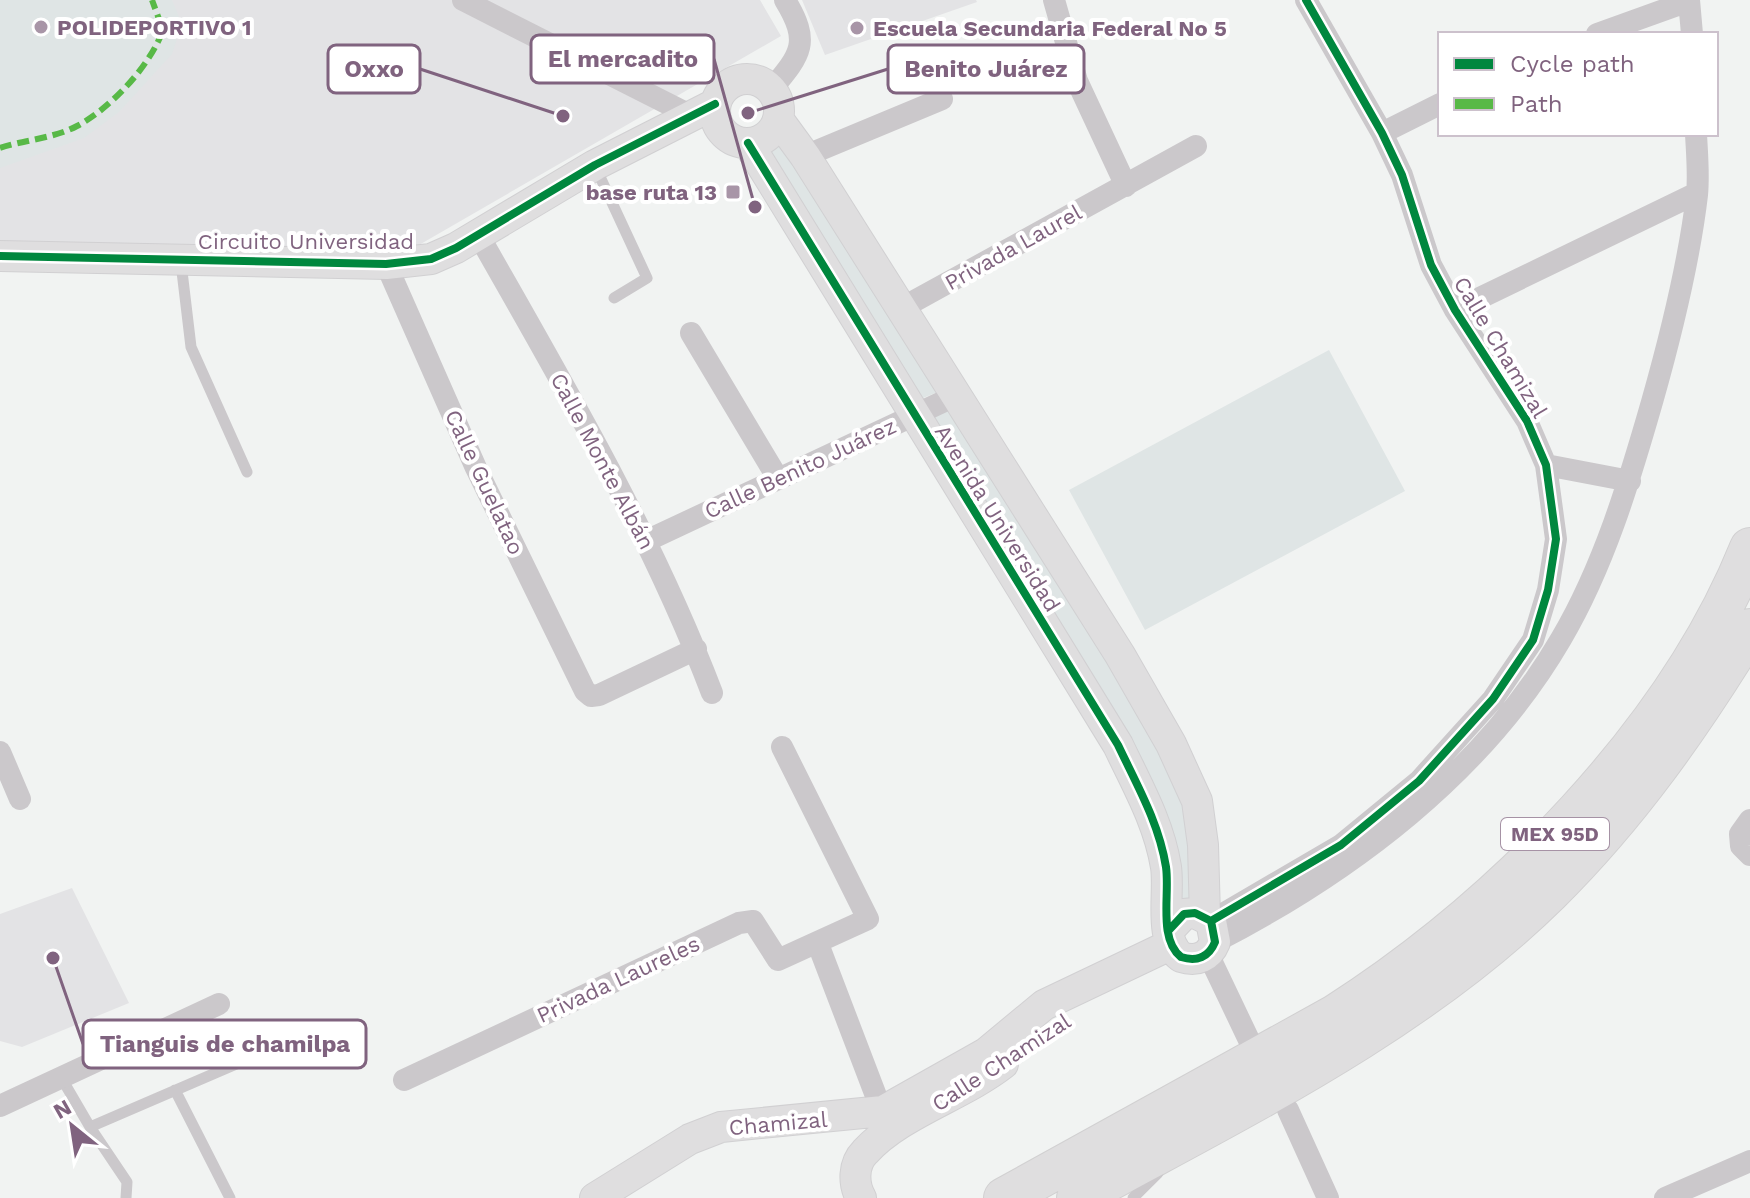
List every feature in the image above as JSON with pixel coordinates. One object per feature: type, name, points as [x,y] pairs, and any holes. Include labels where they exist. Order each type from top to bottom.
[{"type":"highway","name":"MEX 95D","points":[[1068,1182],[1382,985],[1471,911],[1579,812],[1638,736],[1706,638],[1750,548]]},
{"type":"highway","name":"MEX 95D","points":[[1004,1198],[1068,1182],[1203,1129],[1381,1026],[1494,940],[1547,895],[1660,768],[1750,629]]},
{"type":"street","points":[[475,2],[703,109],[715,119],[722,132],[733,140],[748,143],[767,136],[775,105],[798,58],[802,38],[785,0]]},
{"type":"street","points":[[1054,0],[1077,81],[1126,186]]},
{"type":"street","name":"Calle Chamizal","points":[[861,1198],[854,1177],[863,1154],[886,1122],[999,1067],[1050,1025],[1341,845],[1419,781],[1493,699],[1533,640],[1548,590],[1556,539],[1546,465],[1527,421],[1455,310],[1431,265],[1402,175],[1382,133],[1306,0]]},
{"type":"street","points":[[1602,32],[1689,0],[1692,32]]},
{"type":"street","points":[[703,109],[725,87],[744,79],[764,84],[775,105]]},
{"type":"street","points":[[805,156],[942,99]]},
{"type":"street","name":"Avenida Universidad","points":[[775,105],[900,309],[1120,655],[1171,744],[1197,801],[1203,845],[1195,938]]},
{"type":"street","points":[[1382,133],[1438,105]]},
{"type":"street","name":"Circuito Universidad","points":[[0,256],[386,264],[431,259],[479,236],[595,165],[703,109]]},
{"type":"street","name":"Calle Chamizal","points":[[1195,938],[1355,860],[1468,759],[1526,691],[1562,638],[1630,481],[1665,357],[1697,193],[1696,136]]},
{"type":"street","name":"Avenida Universidad","points":[[748,143],[1118,745],[1153,818],[1166,868],[1195,938]]},
{"type":"street","name":"Privada Laurel","points":[[900,309],[1196,146]]},
{"type":"street","points":[[1455,310],[1697,193]]},
{"type":"street","name":"Calle Monte Albán","points":[[479,236],[571,397],[646,541],[696,649],[712,693]]},
{"type":"street","name":"Calle Guelatao","points":[[386,264],[476,468],[591,696],[696,649]]},
{"type":"street","points":[[691,333],[777,477]]},
{"type":"street","name":"Calle Benito Juárez","points":[[646,541],[955,396]]},
{"type":"street","points":[[1546,465],[1630,481]]},
{"type":"street","points":[[782,747],[868,919],[818,944],[886,1122]]},
{"type":"street","points":[[0,752],[20,799]]},
{"type":"street","points":[[1750,820],[1740,834],[1741,846],[1750,855]]},
{"type":"street","name":"Privada Laureles","points":[[404,1080],[739,923],[753,921],[778,960],[818,944]]},
{"type":"street","points":[[1195,938],[1249,1040]]},
{"type":"street","points":[[0,1106],[219,1004]]},
{"type":"street","points":[[1288,1110],[1325,1192],[1302,1198]]},
{"type":"street","name":"Chamizal","points":[[595,1198],[690,1139],[721,1127],[886,1122]]},
{"type":"street","points":[[1665,1198],[1750,1161]]},
{"type":"street","points":[[983,1198],[1068,1182]]},
{"type":"lane","points":[[595,165],[647,278],[614,298]]},
{"type":"lane","points":[[181,259],[191,347],[247,472]]},
{"type":"lane","points":[[90,1127],[257,1055]]},
{"type":"lane","points":[[62,1079],[127,1182],[126,1198]]},
{"type":"lane","points":[[175,1090],[230,1198]]},
{"type":"lane","points":[[1133,1198],[1203,1129]]},
{"type":"shaded area","points":[[0,0],[760,0],[781,36],[412,249],[396,252],[0,249]]},
{"type":"shaded area","points":[[0,0],[172,0],[182,24],[172,54],[119,112],[84,138],[0,168]]},
{"type":"shaded area","name":"Escuela Secundaria Federal No 5","points":[[802,0],[976,0],[977,2],[825,55]]},
{"type":"shaded area","points":[[782,136],[940,391],[916,401],[758,150]]},
{"type":"shaded area","points":[[1329,350],[1405,491],[1145,630],[1069,490]]},
{"type":"shaded area","points":[[955,406],[1154,725],[1191,807],[1197,904],[1175,905],[1163,821],[924,417]]},
{"type":"shaded area","points":[[72,888],[129,1003],[22,1047],[0,1041],[0,914]]},
{"type":"marked path","points":[[0,148],[68,130],[90,118],[116,97],[149,58],[163,30],[152,0]]},
{"type":"cycle path","points":[[1211,921],[1341,845],[1419,781],[1493,699],[1533,640],[1548,590],[1556,539],[1546,465],[1527,421],[1455,310],[1431,265],[1402,175],[1382,133],[1306,0]]},
{"type":"cycle path","points":[[0,256],[386,264],[431,259],[456,248],[595,165],[715,104]]},
{"type":"cycle path","points":[[748,143],[1118,745],[1146,804],[1163,851],[1167,878],[1167,928],[1174,949],[1181,957],[1197,958],[1206,955],[1215,942],[1211,921],[1195,913],[1184,914],[1169,930]]},
{"type":"place","name":"POLIDEPORTIVO 1","points":[[41,27]]},
{"type":"place","name":"Escuela Secundaria Federal No 5","points":[[857,28]]},
{"type":"place","name":"Benito Juárez","points":[[748,113]]},
{"type":"place","name":"Oxxo","points":[[563,116]]},
{"type":"place","name":"base ruta 13","points":[[733,192]]},
{"type":"place","name":"El mercadito","points":[[755,207]]},
{"type":"place","name":"Tianguis de chamilpa","points":[[53,958]]}]
